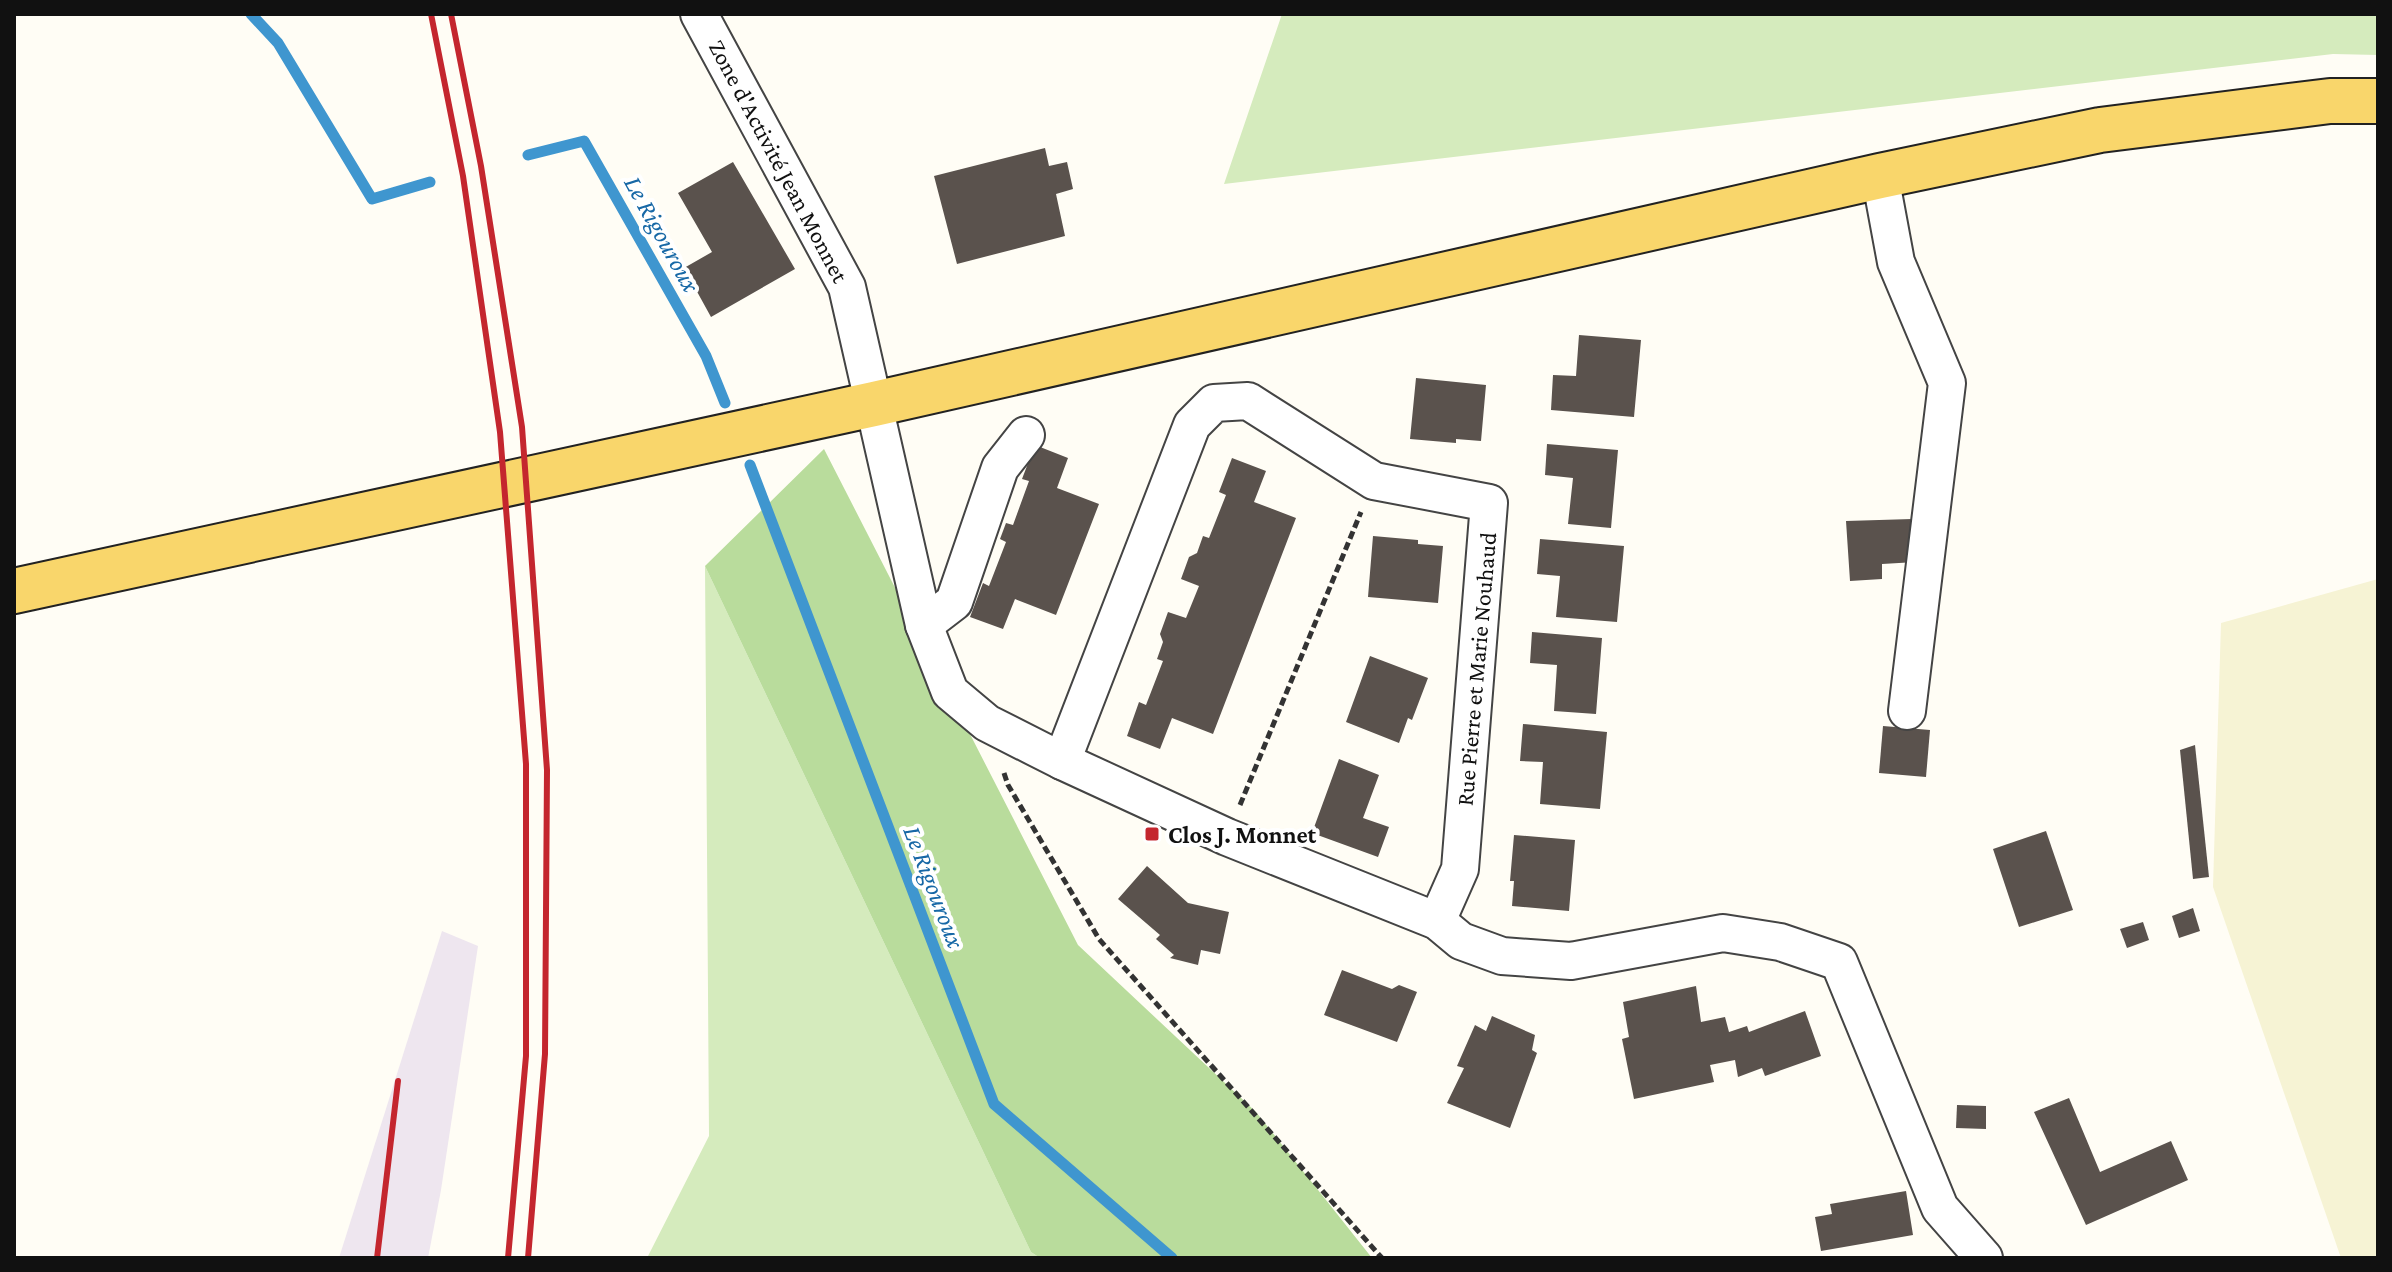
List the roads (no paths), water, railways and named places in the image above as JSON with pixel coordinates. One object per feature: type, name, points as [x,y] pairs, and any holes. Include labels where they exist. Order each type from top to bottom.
[{"type":"main road","points":[[14,591],[874,404],[1880,176],[2100,130],[2330,101],[2378,101]]},
{"type":"street","name":"Zone d'Activité Jean Monnet","points":[[699,14],[847,287],[874,404]]},
{"type":"street","points":[[1880,176],[1896,262],[1947,383],[1907,711]]},
{"type":"street","name":"Rue Pierre et Marie Nouhaud","points":[[1062,761],[1192,425],[1214,403],[1248,401],[1374,481],[1489,503],[1460,869],[1437,921]]},
{"type":"street","points":[[874,404],[924,625],[950,692],[987,723],[1227,837],[1437,921],[1461,941],[1502,956],[1571,961],[1723,933],[1780,942],[1839,962],[1940,1208],[1984,1258]]},
{"type":"street","points":[[924,625],[954,602],[1000,468],[1026,435]]},
{"type":"waterway","name":"Le Rigouroux","points":[[251,14],[278,43],[372,199],[430,182]]},
{"type":"waterway","name":"Le Rigouroux","points":[[528,155],[584,141],[706,356],[725,403]]},
{"type":"waterway","name":"Le Rigouroux","points":[[750,465],[994,1104],[1172,1258]]},
{"type":"railway","points":[[431,14],[463,176],[500,432],[526,764],[526,1056],[508,1258]]},
{"type":"railway","points":[[451,14],[481,166],[522,427],[547,770],[545,1054],[528,1258]]},
{"type":"railway","points":[[377,1258],[398,1081]]},
{"type":"place","name":"Clos J. Monnet","points":[[1152,834]]}]
